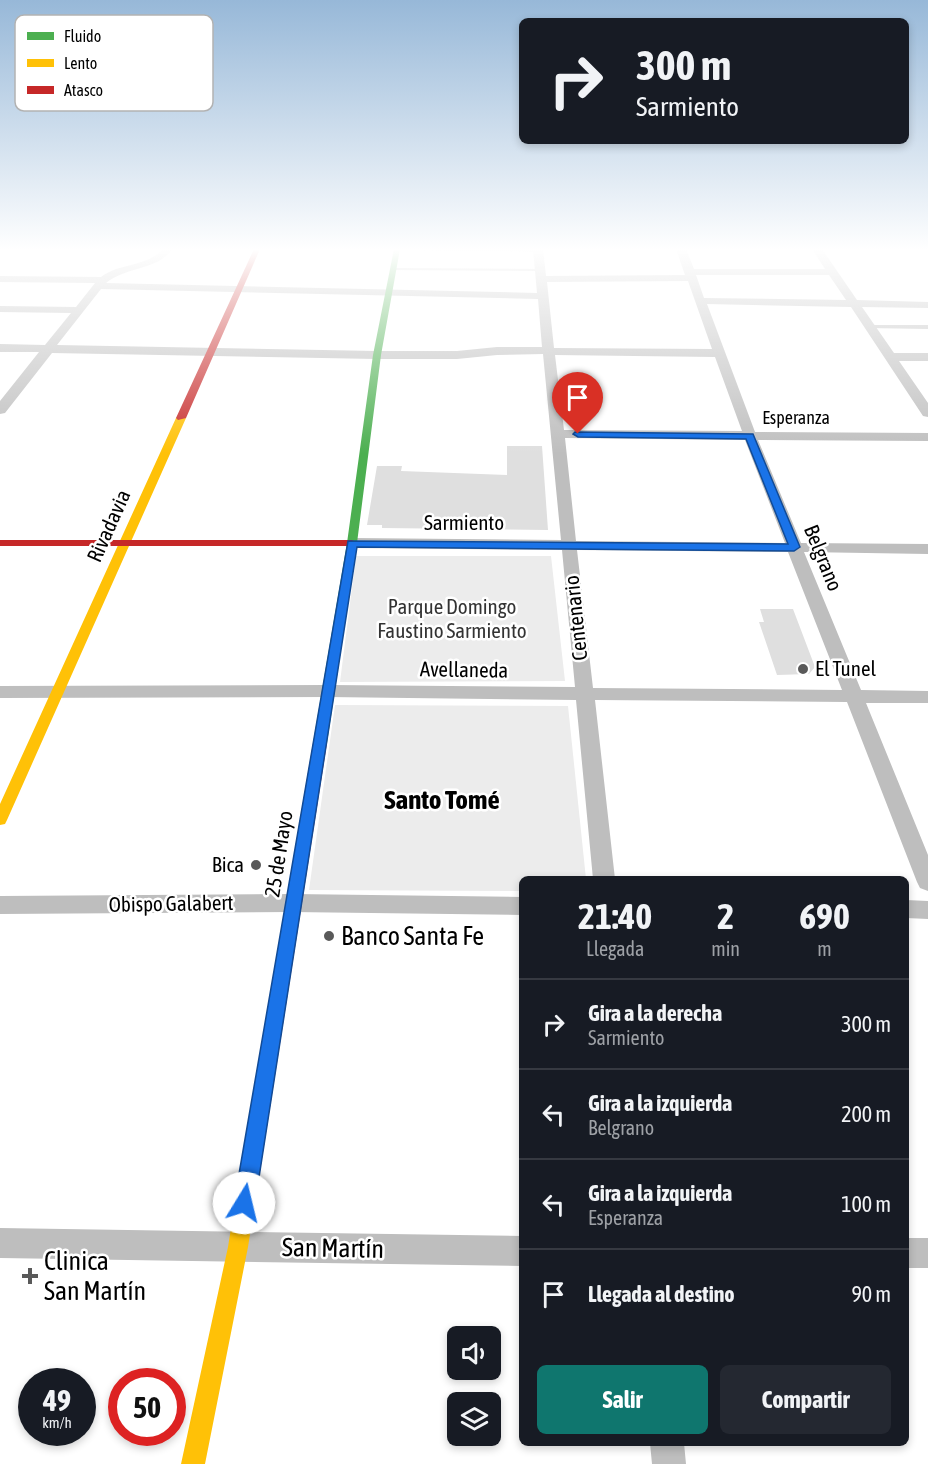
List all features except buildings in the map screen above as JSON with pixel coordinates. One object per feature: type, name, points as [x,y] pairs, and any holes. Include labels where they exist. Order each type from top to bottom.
[{"type":"main road","name":"Rivadavia","points":[[0,820],[123,544],[228,317]]},
{"type":"main road","name":"25 de Mayo","points":[[194,1464],[238,1247],[352,543],[384,317]]},
{"type":"main road","name":"Sarmiento","points":[[0,543],[352,543]]},
{"type":"street","points":[[0,410],[73,317]]},
{"type":"street","name":"Centenario","points":[[545,317],[603,876]]},
{"type":"street","name":"Belgrano","points":[[705,317],[928,882]]},
{"type":"street","points":[[863,317],[928,414]]},
{"type":"street","points":[[0,348],[377,355],[457,355],[497,351],[718,352]]},
{"type":"street","points":[[889,357],[928,357]]},
{"type":"street","name":"Esperanza","points":[[556,434],[928,437]]},
{"type":"street","name":"Sarmiento","points":[[352,543],[928,549]]},
{"type":"street","name":"Avellaneda","points":[[0,692],[328,691],[928,697]]},
{"type":"street","name":"Obispo Galabert","points":[[0,905],[292,903],[519,906]]},
{"type":"street","points":[[909,909],[928,910]]},
{"type":"street","name":"San Martín","points":[[0,1243],[519,1251]]},
{"type":"street","points":[[909,1253],[928,1254]]},
{"type":"street","points":[[667,1446],[669,1464]]},
{"type":"lane","points":[[869,327],[928,327]]},
{"type":"green space","name":"Parque Domingo Faustino Sarmiento","points":[[356,556],[551,556],[565,681],[340,682]]},
{"type":"green space","points":[[335,705],[568,706],[586,876],[519,876],[519,891],[309,890]]},
{"type":"traffic: fast","points":[[320,743],[352,543],[384,317]]},
{"type":"traffic: slow","points":[[0,820],[181,418]]},
{"type":"traffic: slow","points":[[193,1464],[238,1247],[249,1178]]},
{"type":"traffic: jam","points":[[181,418],[226,317]]},
{"type":"traffic: jam","points":[[0,543],[352,543]]},
{"type":"traffic: jam","points":[[249,1178],[320,743]]},
{"type":"place","name":"El Tunel","points":[[803,669]]},
{"type":"place","name":"Bica","points":[[256,865]]},
{"type":"place","name":"Banco Santa Fe","points":[[329,936]]},
{"type":"place","name":"Clinica San Martín","points":[[30,1276]]},
{"type":"district","name":"Santo Tomé","points":[[442,800]]},
{"type":"route","points":[[244,1203],[352,543],[794,547],[750,436],[578,434]]}]
